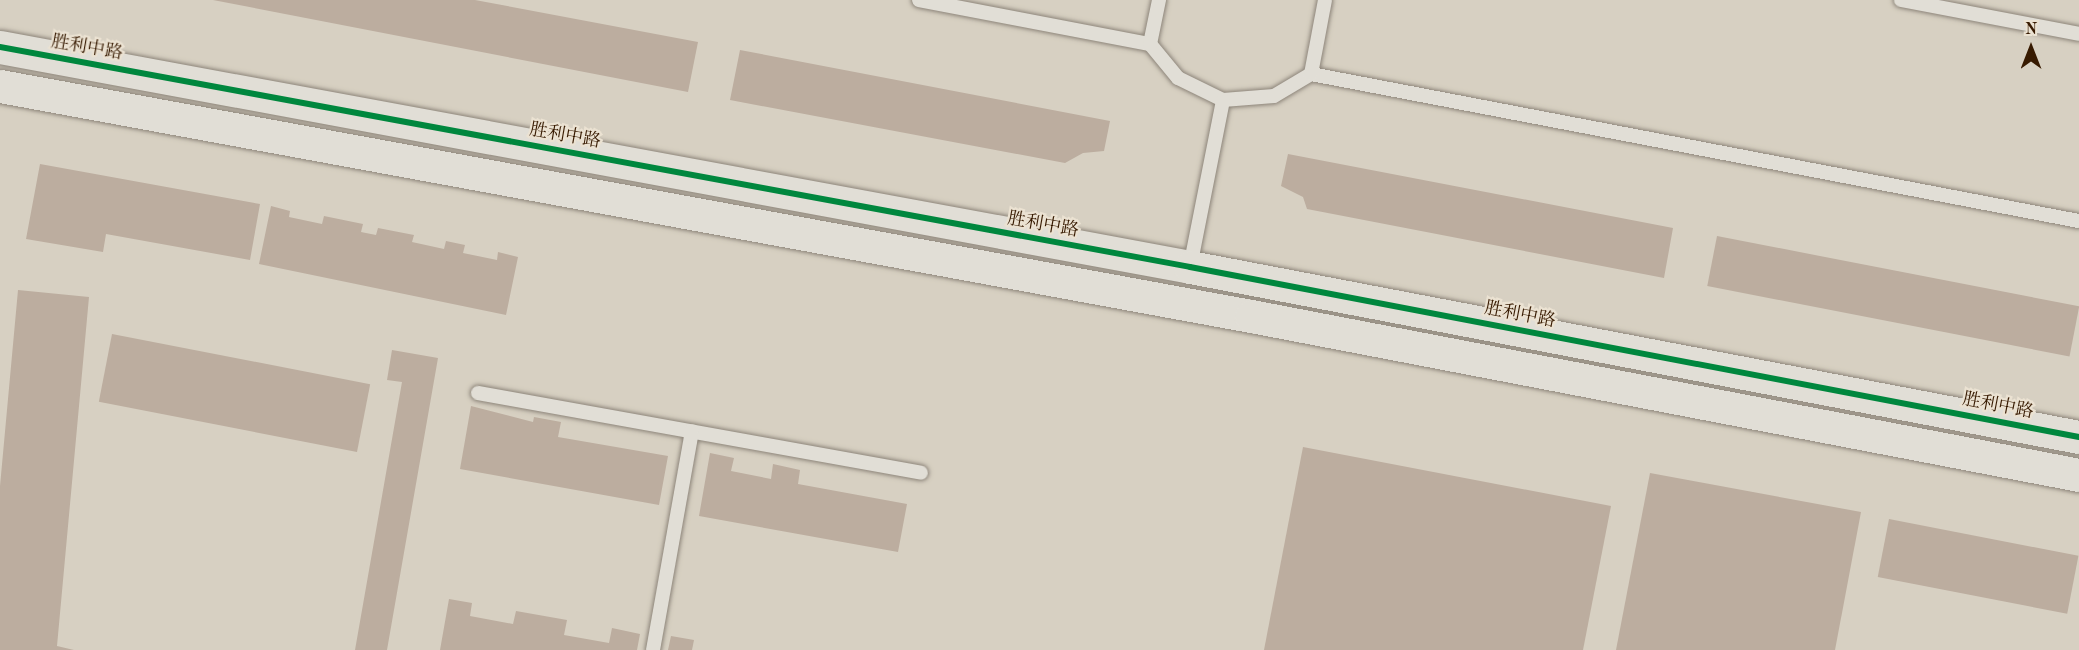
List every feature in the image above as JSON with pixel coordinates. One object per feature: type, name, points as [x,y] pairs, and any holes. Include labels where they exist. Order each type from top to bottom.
[{"type":"street","name":"胜利中路","points":[[0,47],[1190,267],[2079,437]]},
{"type":"street","points":[[0,86],[1262,318],[2079,475]]},
{"type":"lane","points":[[919,0],[1150,44],[1178,78],[1222,100],[1274,96],[1311,74],[2079,221]]},
{"type":"lane","points":[[1150,44],[1159,0]]},
{"type":"lane","points":[[1311,74],[1325,0]]},
{"type":"lane","points":[[1901,0],[2079,34]]},
{"type":"lane","points":[[1190,267],[1222,100]]},
{"type":"lane","points":[[478,393],[921,473]]},
{"type":"lane","points":[[653,650],[692,432]]},
{"type":"building","points":[[213,0],[475,0],[698,42],[688,92]]},
{"type":"building","points":[[740,50],[1110,121],[1104,151],[1083,153],[1065,163],[730,100]]},
{"type":"building","points":[[1288,154],[1673,228],[1664,278],[1307,209],[1303,197],[1281,186]]},
{"type":"building","points":[[40,164],[260,204],[250,260],[106,234],[103,252],[26,239]]},
{"type":"building","points":[[271,206],[290,211],[289,217],[322,224],[324,216],[363,224],[361,232],[376,235],[378,228],[414,235],[412,242],[444,249],[446,241],[465,245],[463,253],[497,260],[498,252],[518,257],[506,315],[259,264]]},
{"type":"building","points":[[1717,236],[2079,306],[2069,356],[1707,286]]},
{"type":"building","points":[[18,290],[89,297],[57,646],[74,650],[0,650],[0,486]]},
{"type":"building","points":[[112,334],[370,384],[357,452],[99,402]]},
{"type":"building","points":[[392,350],[438,358],[387,650],[355,650],[402,382],[387,380]]},
{"type":"building","points":[[471,406],[533,422],[534,417],[561,422],[558,437],[668,456],[659,505],[460,469]]},
{"type":"building","points":[[1303,447],[1611,506],[1583,650],[1264,650]]},
{"type":"building","points":[[710,453],[734,458],[731,471],[771,479],[773,464],[800,470],[798,484],[907,504],[898,552],[699,516]]},
{"type":"building","points":[[1650,473],[1861,512],[1835,650],[1616,650]]},
{"type":"building","points":[[1889,519],[2078,556],[2067,614],[1878,577]]},
{"type":"building","points":[[449,599],[472,603],[470,616],[513,624],[516,611],[567,620],[564,635],[609,643],[612,628],[640,634],[637,650],[440,650]]},
{"type":"building","points":[[671,636],[694,640],[692,650],[668,650]]},
{"type":"cycle path","points":[[0,47],[1190,267],[2079,437]]}]
